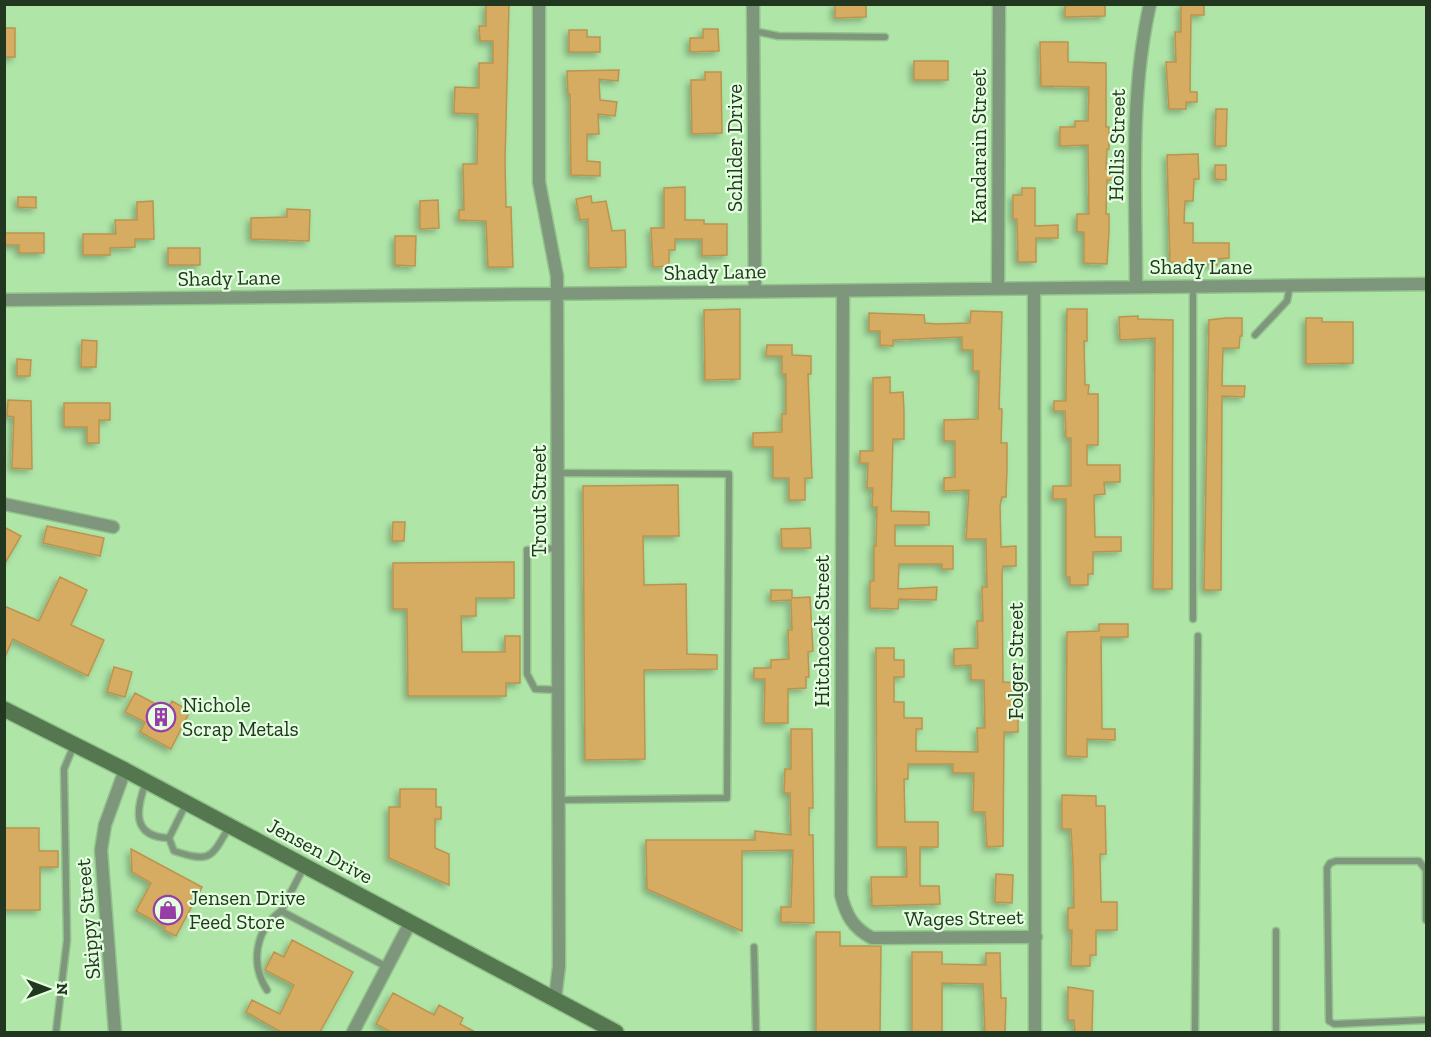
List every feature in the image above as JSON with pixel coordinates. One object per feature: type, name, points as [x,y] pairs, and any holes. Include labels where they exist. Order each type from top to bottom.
[{"type":"main road","name":"Jensen Drive","points":[[4,709],[126,770],[616,1032]]},
{"type":"street","name":"Trout Street","points":[[539,4],[538,182],[556,261],[557,294],[559,966],[555,999]]},
{"type":"street","name":"Schilder Drive","points":[[753,4],[755,291]]},
{"type":"street","name":"Kandarain Street","points":[[998,288],[999,4]]},
{"type":"street","name":"Hollis Street","points":[[1136,286],[1136,102],[1141,44],[1150,4]]},
{"type":"street","name":"Shady Lane","points":[[4,300],[1426,284]]},
{"type":"street","name":"Folger Street","points":[[1034,289],[1035,1032]]},
{"type":"street","name":"Hitchcock Street","points":[[843,291],[841,894],[844,908],[855,927],[872,938],[892,939]]},
{"type":"street","points":[[4,504],[113,527]]},
{"type":"street","name":"Skippy Street","points":[[116,1032],[101,850],[105,825],[126,770]]},
{"type":"street","points":[[353,1032],[410,923]]},
{"type":"street","name":"Wages Street","points":[[892,939],[1036,937]]},
{"type":"lane","points":[[754,30],[778,36],[885,37]]},
{"type":"lane","points":[[1255,335],[1287,301],[1291,286]]},
{"type":"lane","points":[[1193,287],[1193,619]]},
{"type":"lane","points":[[559,473],[729,474],[728,798],[559,800]]},
{"type":"lane","points":[[559,548],[527,550],[527,675],[535,689],[559,690]]},
{"type":"lane","points":[[1195,1032],[1198,636]]},
{"type":"lane","points":[[56,1032],[67,940],[63,769],[74,744]]},
{"type":"lane","points":[[147,782],[139,802],[138,816],[141,826],[156,837],[169,838]]},
{"type":"lane","points":[[186,803],[169,838],[174,851],[198,859],[214,852],[230,826]]},
{"type":"lane","points":[[1426,920],[1426,870],[1419,861],[1336,861],[1330,863],[1327,868],[1329,1021],[1334,1024],[1426,1020]]},
{"type":"lane","points":[[267,990],[256,968],[258,944],[265,926],[281,911],[304,866]]},
{"type":"lane","points":[[281,911],[387,967]]},
{"type":"lane","points":[[1276,931],[1276,1032]]},
{"type":"lane","points":[[754,947],[756,1032]]},
{"type":"lane","points":[[1334,1024],[1334,1032]]},
{"type":"building","points":[[486,4],[509,4],[505,161],[506,207],[511,207],[513,267],[488,267],[486,221],[459,220],[459,210],[464,210],[463,164],[477,164],[478,114],[454,113],[455,87],[479,88],[479,63],[493,63],[493,41],[480,41],[479,26],[486,26]]},
{"type":"building","points":[[835,4],[866,4],[866,17],[835,18]]},
{"type":"building","points":[[1065,4],[1105,4],[1105,16],[1065,17]]},
{"type":"building","points":[[1181,4],[1204,4],[1204,15],[1191,15],[1190,92],[1197,92],[1197,102],[1186,102],[1186,109],[1169,109],[1166,62],[1176,62],[1175,32],[1181,32]]},
{"type":"building","points":[[4,28],[15,28],[15,57],[4,57]]},
{"type":"building","points":[[703,29],[718,29],[719,51],[690,52],[690,38],[703,38]]},
{"type":"building","points":[[569,30],[587,30],[587,37],[600,37],[600,52],[569,52]]},
{"type":"building","points":[[1040,42],[1068,42],[1068,62],[1106,63],[1106,127],[1109,127],[1109,149],[1107,149],[1106,169],[1113,169],[1113,180],[1107,180],[1106,214],[1109,214],[1109,231],[1107,264],[1084,263],[1084,232],[1077,232],[1077,214],[1089,214],[1088,145],[1060,146],[1060,127],[1075,127],[1075,121],[1088,121],[1089,87],[1041,86]]},
{"type":"building","points":[[914,61],[948,61],[948,80],[914,80]]},
{"type":"building","points":[[619,70],[618,81],[599,79],[600,100],[617,102],[615,116],[598,114],[599,134],[587,134],[587,161],[600,162],[600,176],[571,175],[570,94],[568,94],[567,71]]},
{"type":"building","points":[[705,72],[721,72],[722,133],[692,134],[691,80],[705,80]]},
{"type":"building","points":[[1216,109],[1227,109],[1226,146],[1215,146]]},
{"type":"building","points":[[1198,154],[1199,179],[1194,179],[1193,201],[1185,201],[1184,223],[1193,223],[1193,243],[1229,243],[1229,258],[1217,259],[1217,265],[1170,262],[1167,155]]},
{"type":"building","points":[[1215,165],[1226,165],[1226,180],[1215,179]]},
{"type":"building","points":[[685,187],[685,220],[704,220],[704,224],[727,224],[727,255],[702,256],[702,239],[675,239],[675,250],[669,250],[669,266],[653,267],[651,228],[664,228],[664,188]]},
{"type":"building","points":[[1022,188],[1035,188],[1035,226],[1058,225],[1058,238],[1036,238],[1036,262],[1018,262],[1017,219],[1013,219],[1013,195],[1022,195]]},
{"type":"building","points":[[591,196],[592,203],[606,201],[612,231],[625,230],[626,267],[589,268],[588,219],[580,220],[576,199]]},
{"type":"building","points":[[18,197],[36,197],[36,208],[18,207]]},
{"type":"building","points":[[438,200],[439,228],[420,229],[420,201]]},
{"type":"building","points":[[153,201],[154,239],[135,239],[135,247],[110,248],[110,255],[83,255],[83,234],[116,234],[115,220],[137,220],[137,202]]},
{"type":"building","points":[[287,209],[310,210],[309,241],[251,239],[251,218],[287,217]]},
{"type":"building","points":[[4,233],[44,233],[44,253],[19,253],[19,245],[4,245]]},
{"type":"building","points":[[395,236],[416,236],[415,266],[395,265]]},
{"type":"building","points":[[168,248],[200,248],[200,265],[168,265]]},
{"type":"building","points":[[740,309],[740,379],[705,380],[704,310]]},
{"type":"building","points":[[1067,309],[1087,309],[1087,341],[1084,341],[1085,385],[1089,385],[1088,394],[1098,394],[1098,445],[1087,445],[1087,465],[1120,465],[1120,482],[1104,482],[1105,494],[1094,495],[1095,537],[1121,537],[1121,551],[1093,552],[1093,574],[1088,574],[1088,585],[1070,585],[1070,577],[1066,577],[1066,499],[1053,499],[1053,486],[1071,486],[1071,438],[1066,438],[1065,411],[1054,411],[1054,401],[1066,401]]},
{"type":"building","points":[[971,311],[1002,312],[999,409],[1002,409],[1001,443],[1007,443],[1007,468],[1006,497],[1002,497],[1000,505],[1001,547],[1016,546],[1016,566],[1003,566],[1002,573],[1003,682],[1018,683],[1018,732],[1004,732],[1003,846],[987,847],[985,812],[973,812],[974,773],[953,773],[953,764],[908,764],[908,779],[904,779],[905,822],[938,822],[938,847],[920,847],[920,886],[939,886],[940,904],[872,906],[871,877],[907,877],[906,847],[877,847],[876,648],[894,648],[894,660],[904,660],[904,677],[894,677],[894,702],[904,702],[904,718],[922,718],[922,729],[916,729],[916,751],[978,752],[977,728],[985,728],[984,680],[971,680],[971,665],[954,666],[954,649],[978,648],[977,621],[983,621],[982,587],[987,587],[986,539],[966,539],[969,490],[944,491],[944,478],[955,477],[955,441],[944,441],[944,420],[978,419],[979,371],[973,371],[973,350],[962,350],[962,337],[893,340],[893,346],[880,345],[880,331],[869,331],[869,313],[924,315],[925,323],[936,324],[970,323]]},
{"type":"building","points":[[1138,316],[1138,319],[1173,320],[1172,589],[1153,589],[1155,338],[1120,340],[1119,317]]},
{"type":"building","points":[[1242,318],[1242,336],[1240,336],[1239,348],[1223,348],[1222,386],[1245,386],[1244,397],[1222,396],[1221,590],[1204,590],[1209,320]]},
{"type":"building","points":[[1306,318],[1322,318],[1322,322],[1353,322],[1353,363],[1306,364]]},
{"type":"building","points":[[82,340],[97,341],[96,367],[81,367]]},
{"type":"building","points":[[767,345],[792,345],[792,355],[811,356],[811,374],[808,374],[812,478],[805,478],[805,500],[789,500],[789,478],[773,478],[773,447],[753,447],[753,433],[782,432],[782,414],[786,414],[786,374],[782,374],[782,356],[766,356]]},
{"type":"building","points":[[17,359],[31,360],[30,376],[17,376]]},
{"type":"building","points":[[890,377],[890,393],[903,392],[904,411],[904,439],[893,439],[891,511],[929,512],[929,525],[895,525],[895,546],[953,546],[953,569],[942,569],[942,564],[899,564],[898,589],[937,587],[936,600],[899,599],[898,609],[870,608],[870,581],[874,581],[877,507],[872,507],[873,488],[867,488],[868,463],[860,463],[860,451],[873,451],[873,378]]},
{"type":"building","points":[[8,400],[31,401],[32,469],[12,468],[14,417],[7,416]]},
{"type":"building","points":[[64,403],[110,403],[110,420],[99,420],[99,443],[87,443],[87,427],[64,427]]},
{"type":"building","points":[[678,485],[679,536],[643,536],[644,585],[686,584],[687,654],[717,655],[717,669],[644,670],[645,759],[585,760],[583,486]]},
{"type":"building","points":[[393,522],[405,522],[404,541],[392,541]]},
{"type":"building","points":[[47,526],[104,538],[100,556],[43,543]]},
{"type":"building","points":[[4,527],[21,536],[4,565]]},
{"type":"building","points":[[810,528],[811,548],[782,548],[781,529]]},
{"type":"building","points":[[514,562],[514,598],[476,598],[476,616],[461,616],[462,652],[505,652],[505,636],[520,636],[520,683],[506,683],[506,696],[408,696],[407,609],[393,609],[393,563]]},
{"type":"building","points":[[60,577],[87,590],[71,625],[104,640],[88,676],[13,639],[4,659],[4,606],[39,621]]},
{"type":"building","points":[[771,590],[792,590],[792,598],[810,597],[813,651],[808,652],[809,677],[806,677],[806,688],[788,689],[788,723],[764,723],[765,679],[754,679],[754,668],[771,668],[771,660],[789,659],[788,630],[792,630],[791,600],[771,601]]},
{"type":"building","points":[[1099,624],[1128,624],[1128,637],[1101,637],[1102,729],[1115,729],[1115,740],[1087,739],[1087,757],[1066,756],[1067,632],[1099,631]]},
{"type":"building","points":[[114,667],[132,672],[125,697],[107,692]]},
{"type":"building","name":"Nichole Scrap Metals","points":[[135,693],[167,710],[172,701],[190,711],[171,749],[140,732],[145,722],[125,712]]},
{"type":"building","points":[[791,729],[812,729],[813,808],[809,808],[809,835],[813,835],[814,923],[781,922],[781,907],[791,907],[793,850],[742,851],[742,931],[647,889],[646,840],[755,840],[755,831],[791,835],[790,793],[784,793],[785,769],[791,769]]},
{"type":"building","points":[[400,789],[436,789],[436,807],[441,807],[441,819],[435,819],[435,848],[449,854],[449,885],[389,858],[389,807],[400,807]]},
{"type":"building","points":[[1062,795],[1096,796],[1096,806],[1105,806],[1106,854],[1100,854],[1101,902],[1117,902],[1117,930],[1096,930],[1096,955],[1090,955],[1090,966],[1071,966],[1072,930],[1068,930],[1068,908],[1074,908],[1073,862],[1071,829],[1062,829]]},
{"type":"building","points":[[4,828],[39,828],[39,851],[58,851],[58,867],[40,867],[40,910],[4,910]]},
{"type":"building","points":[[131,849],[202,887],[176,936],[164,930],[165,927],[136,911],[151,883],[132,872]]},
{"type":"building","points":[[996,874],[1013,875],[1012,903],[995,902]]},
{"type":"building","points":[[816,932],[840,932],[840,946],[881,946],[880,1032],[816,1032]]},
{"type":"building","points":[[292,940],[353,972],[320,1032],[281,1032],[246,1012],[252,1000],[280,1014],[294,985],[265,970],[274,952],[284,957]]},
{"type":"building","points":[[912,952],[942,952],[942,964],[986,965],[986,953],[1000,953],[1001,998],[1006,998],[1005,1032],[985,1032],[983,984],[942,983],[942,1032],[912,1032]]},
{"type":"building","points":[[1068,987],[1093,991],[1092,1032],[1075,1032],[1074,1020],[1068,1020]]},
{"type":"building","points":[[393,993],[434,1015],[439,1005],[463,1018],[460,1024],[475,1032],[391,1032],[376,1024]]},
{"type":"place","name":"Nichole Scrap Metals","points":[[161,717]]},
{"type":"place","name":"Jensen Drive Feed Store","points":[[168,910]]}]
